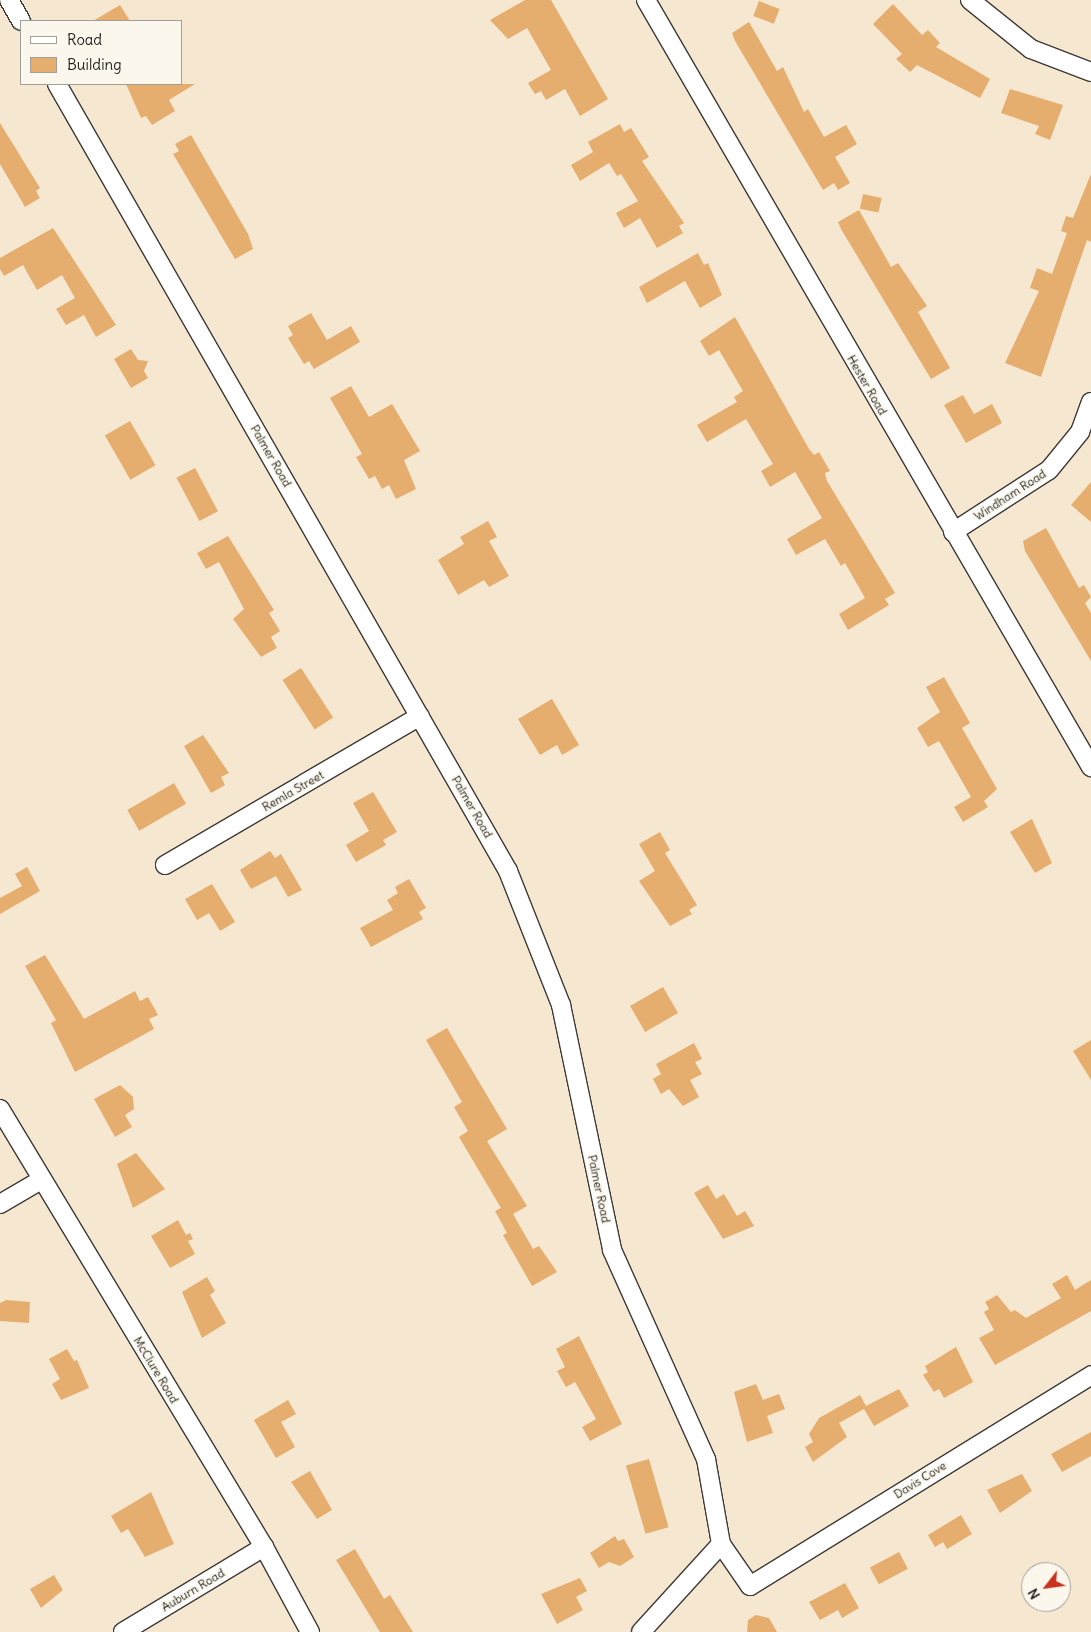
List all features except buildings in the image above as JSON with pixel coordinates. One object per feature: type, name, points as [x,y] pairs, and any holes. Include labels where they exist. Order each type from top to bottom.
[{"type":"street","points":[[9,0],[20,20]]},
{"type":"street","name":"Hester Road","points":[[646,0],[1091,767]]},
{"type":"street","points":[[970,0],[1031,48],[1091,72]]},
{"type":"street","name":"Palmer Road","points":[[58,85],[508,871],[561,1005],[612,1250],[706,1459],[721,1544],[750,1586]]},
{"type":"street","name":"Windham Road","points":[[953,532],[1049,470],[1080,432],[1091,402]]},
{"type":"street","name":"Remla Street","points":[[165,865],[420,716]]},
{"type":"street","name":"McClure Road","points":[[0,1109],[40,1180],[264,1547],[310,1632]]},
{"type":"street","points":[[0,1204],[40,1180]]},
{"type":"street","name":"Davis Cove","points":[[750,1586],[1091,1374]]},
{"type":"street","points":[[641,1632],[721,1544]]},
{"type":"street","name":"Auburn Road","points":[[123,1632],[264,1547]]}]
